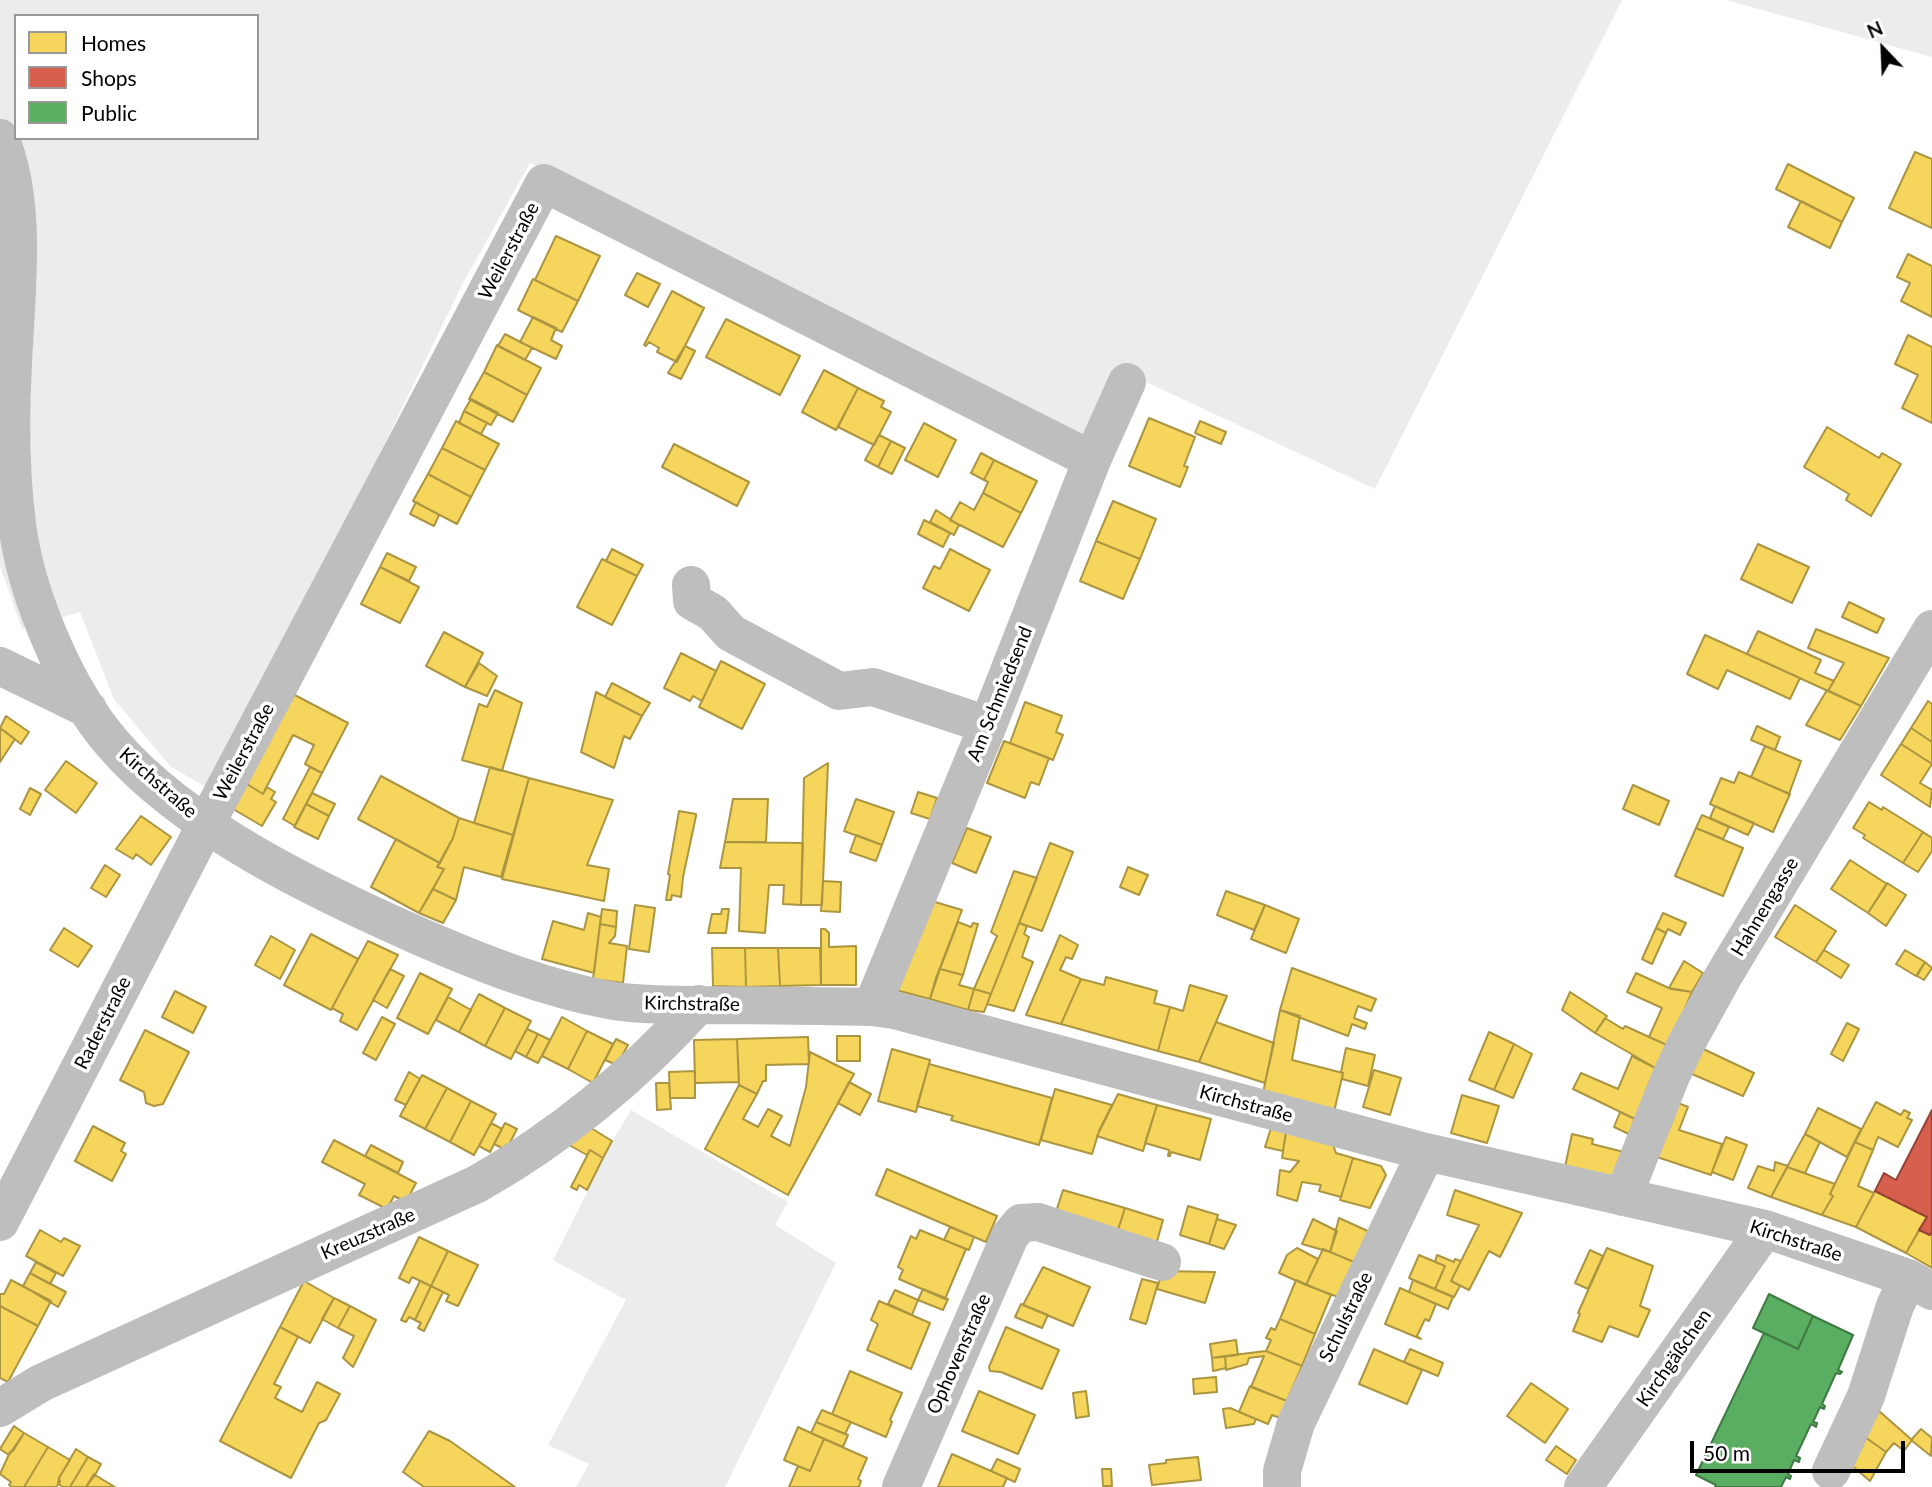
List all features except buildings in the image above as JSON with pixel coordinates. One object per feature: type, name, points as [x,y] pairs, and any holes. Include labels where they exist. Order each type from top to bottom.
[{"type":"street","name":"Kirchstraße","points":[[0,138],[15,201],[19,255],[10,447],[17,528],[27,575],[62,666],[110,741],[165,794],[206,824],[337,898],[473,959],[606,1000],[646,1005],[872,1007],[894,1010],[1426,1152],[1765,1229],[1920,1285]]},
{"type":"street","name":"Weilerstraße","points":[[206,824],[544,183],[1092,460]]},
{"type":"street","name":"Am Schmiedsend","points":[[872,1007],[988,725],[1092,460],[1127,382]]},
{"type":"street","points":[[691,585],[692,601],[713,613],[731,634],[839,691],[873,687],[988,725]]},
{"type":"street","name":"Hahnengasse","points":[[1623,1197],[1687,1042],[1724,975],[1873,732],[1932,629]]},
{"type":"street","points":[[0,666],[88,709]]},
{"type":"street","name":"Raderstraße","points":[[0,1222],[206,824]]},
{"type":"street","name":"Kreuzstraße","points":[[0,1408],[41,1383],[477,1184],[519,1160],[583,1113],[666,1041],[699,1004]]},
{"type":"street","name":"Schulstraße","points":[[1282,1487],[1282,1471],[1296,1423],[1426,1152]]},
{"type":"street","name":"Ophovenstraße","points":[[901,1487],[1010,1236],[1025,1216],[1162,1262]]},
{"type":"street","name":"Kirchgäßchen","points":[[1583,1487],[1765,1229]]},
{"type":"street","points":[[1831,1471],[1866,1396],[1895,1306],[1920,1285]]},
{"type":"shaded area","points":[[0,0],[1622,0],[1375,489],[1114,367],[1089,438],[908,345],[530,163],[463,283],[363,488],[208,788],[171,767],[114,699],[80,612],[22,629],[0,566]]},
{"type":"shaded area","points":[[1726,0],[1932,0],[1932,57]]},
{"type":"shaded area","points":[[631,1110],[788,1202],[775,1225],[836,1263],[725,1487],[576,1487],[589,1464],[548,1445],[626,1300],[553,1260]]}]
